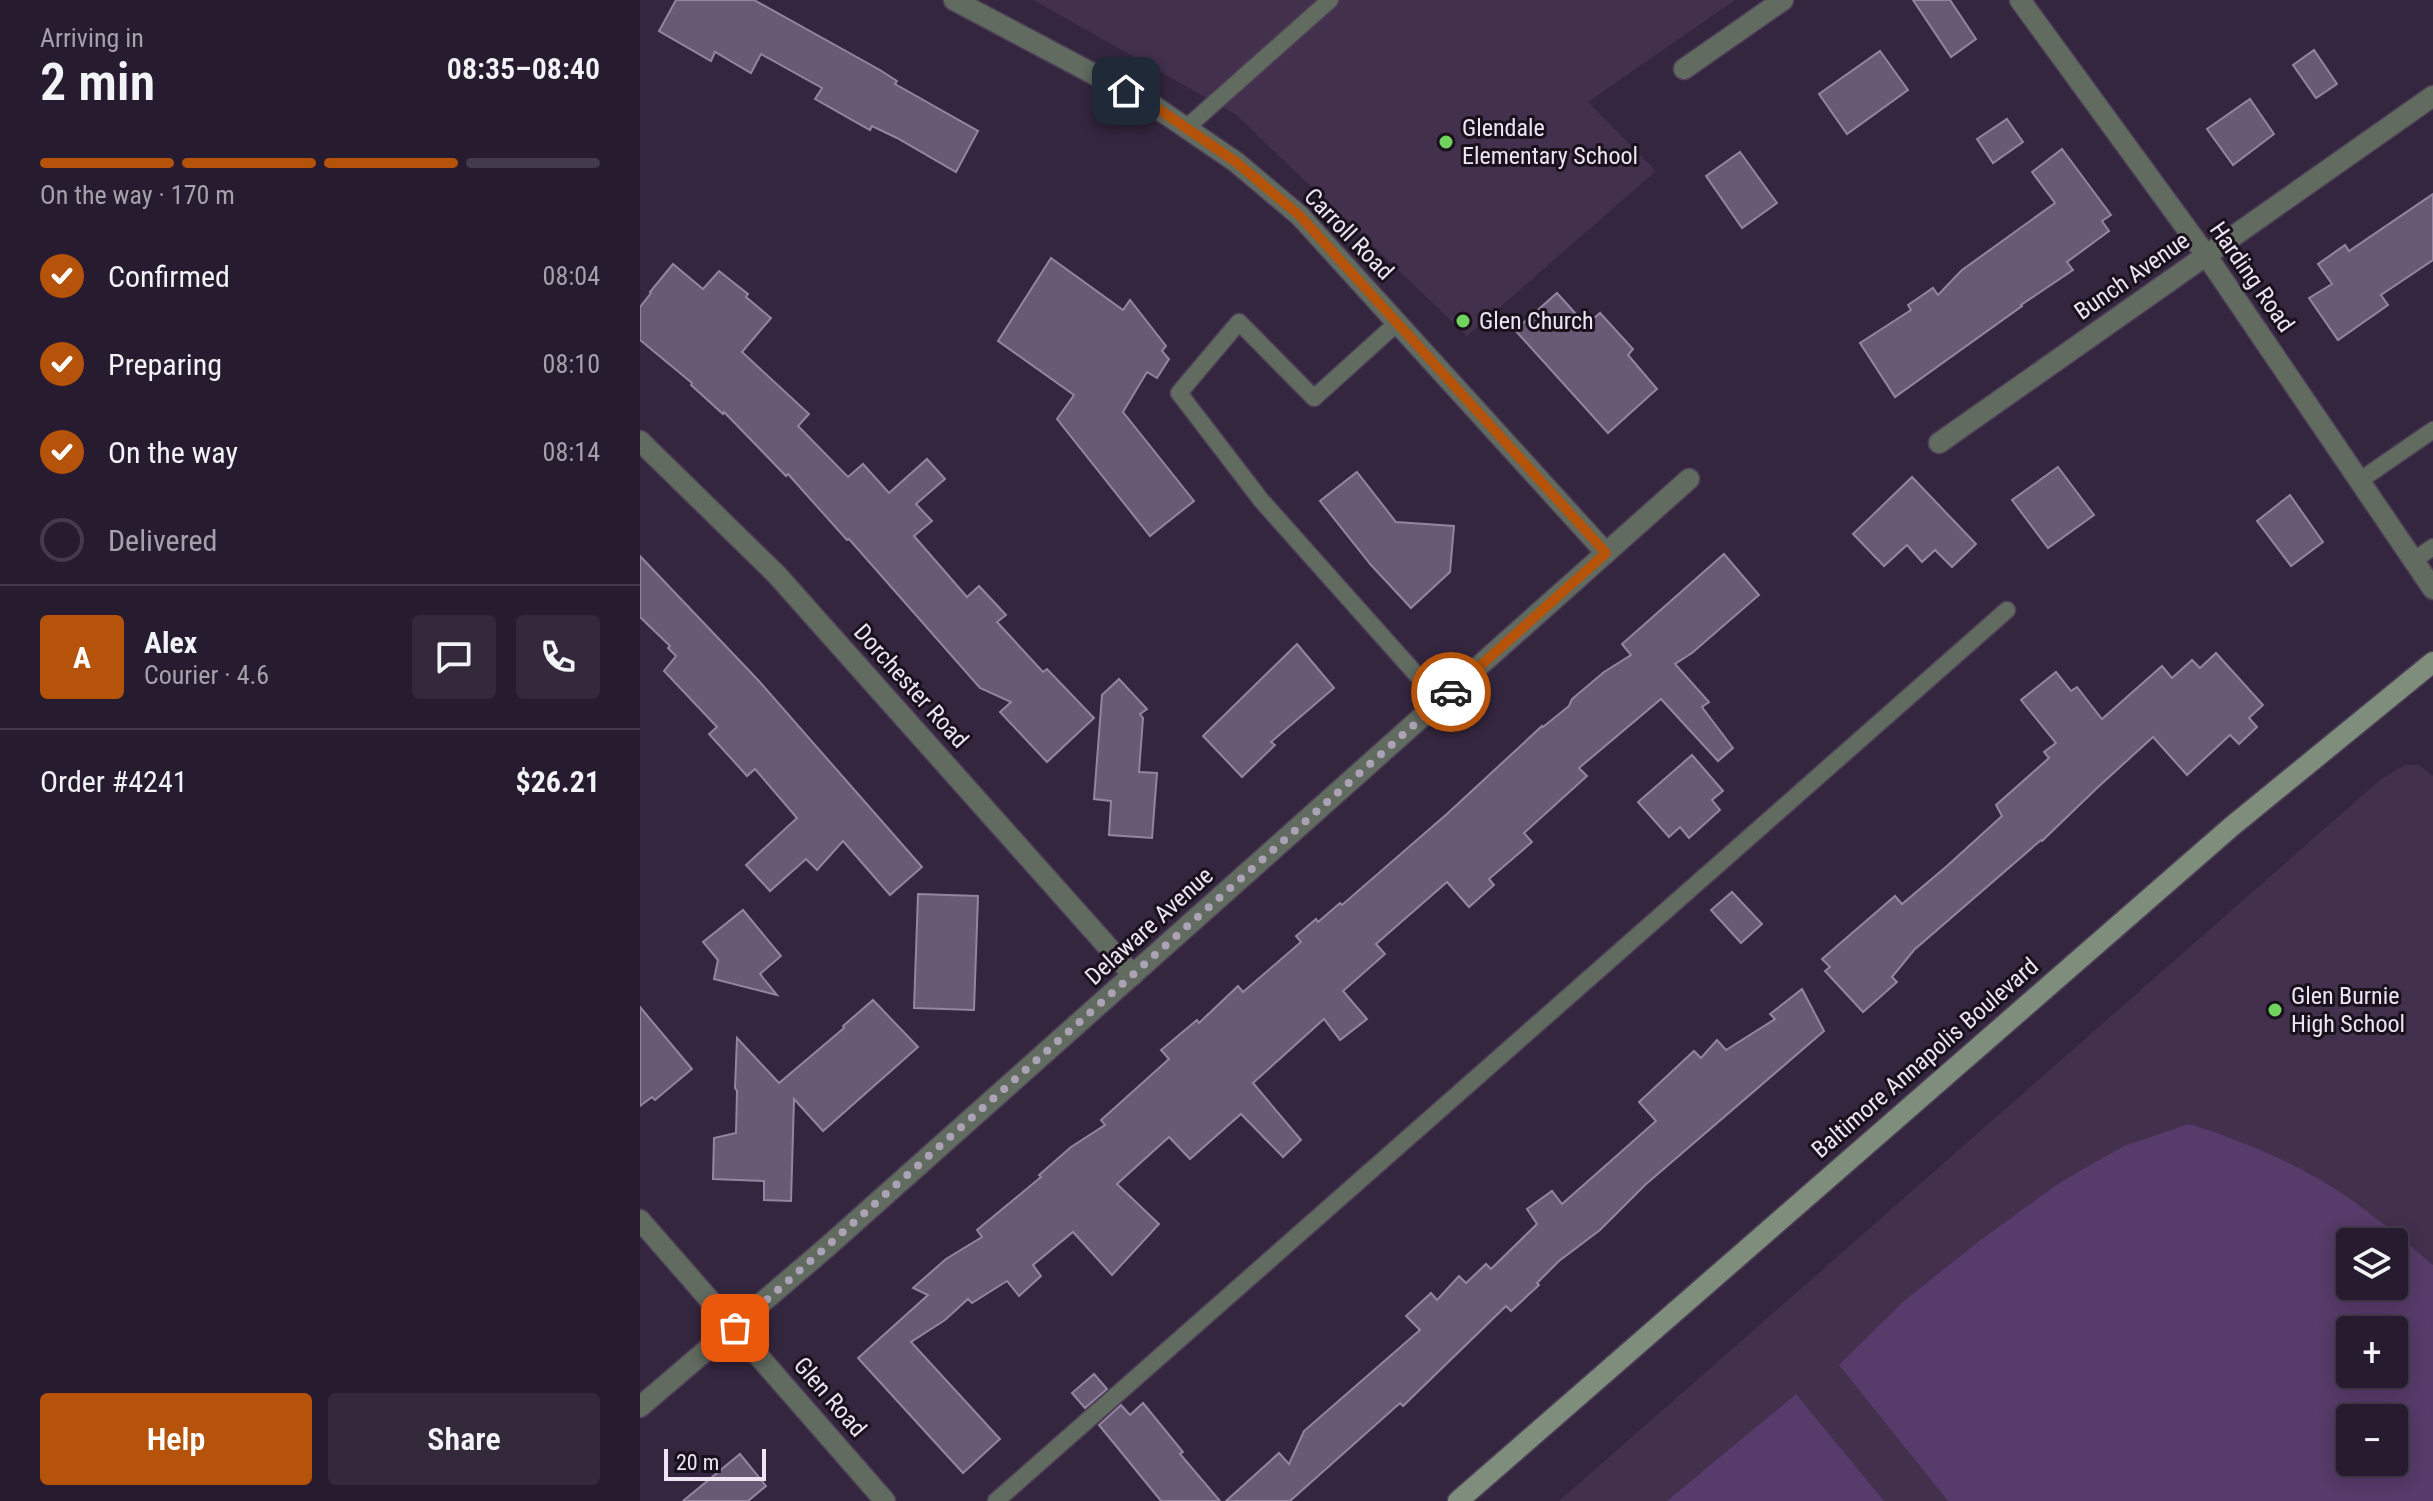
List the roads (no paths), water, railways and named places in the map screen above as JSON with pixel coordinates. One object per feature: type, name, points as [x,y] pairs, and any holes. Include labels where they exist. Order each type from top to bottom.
[{"type":"main road","name":"Baltimore Annapolis Boulevard","points":[[1458,1501],[2231,827],[2433,662]]},
{"type":"street","name":"Carroll Road","points":[[954,0],[1154,106],[1236,162],[1300,216],[1606,553]]},
{"type":"street","points":[[1684,69],[1783,0]]},
{"type":"street","name":"Harding Road","points":[[2020,0],[2206,255],[2433,589]]},
{"type":"street","name":"Bunch Avenue","points":[[1939,443],[2433,96]]},
{"type":"street","name":"Dorchester Road","points":[[640,441],[777,575],[1133,975]]},
{"type":"street","name":"Delaware Avenue","points":[[640,1407],[735,1328],[1689,479]]},
{"type":"street","name":"Glen Road","points":[[640,1220],[885,1501]]},
{"type":"lane","points":[[1186,128],[1330,0]]},
{"type":"lane","points":[[1397,323],[1314,398],[1239,322],[1179,393],[1261,500],[1440,701]]},
{"type":"lane","points":[[2359,481],[2433,430]]},
{"type":"lane","points":[[2414,560],[2433,547]]},
{"type":"lane","points":[[996,1501],[2007,610]]},
{"type":"place","name":"Glendale Elementary School","points":[[1446,142]]},
{"type":"place","name":"Glen Church","points":[[1463,321]]},
{"type":"place","name":"Glen Burnie High School","points":[[2275,1010]]}]
